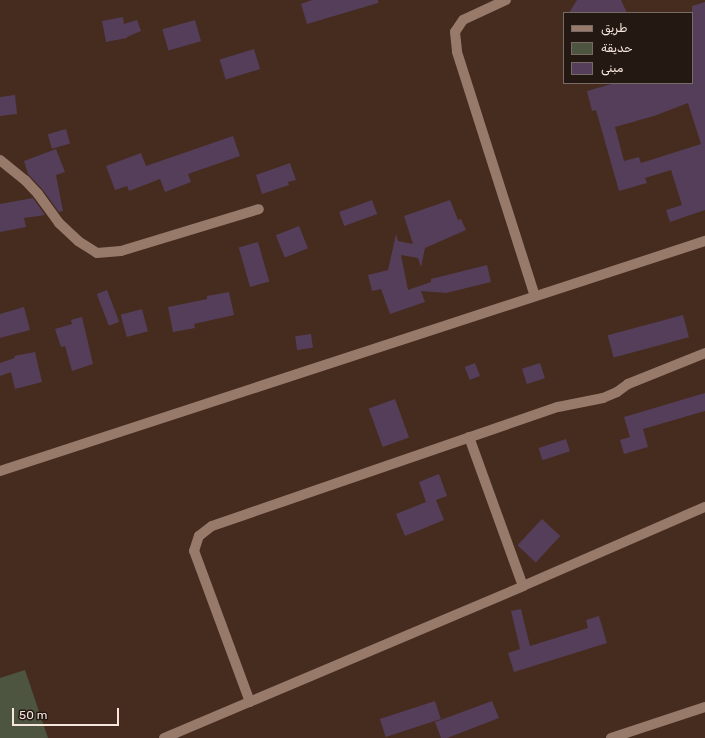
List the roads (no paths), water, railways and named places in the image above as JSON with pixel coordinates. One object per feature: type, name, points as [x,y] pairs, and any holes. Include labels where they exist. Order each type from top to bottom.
[{"type":"street","points":[[506,0],[464,20],[456,32],[457,52],[535,296]]},
{"type":"street","points":[[0,160],[15,171],[34,190],[59,223],[78,241],[97,253],[121,250],[258,209]]},
{"type":"street","points":[[0,471],[705,241]]},
{"type":"street","points":[[250,702],[197,563],[194,551],[199,536],[212,526],[558,407],[603,398],[617,392],[628,384],[705,354]]},
{"type":"street","points":[[469,437],[523,586]]},
{"type":"street","points":[[164,738],[705,507]]},
{"type":"street","points":[[611,738],[705,707]]}]
